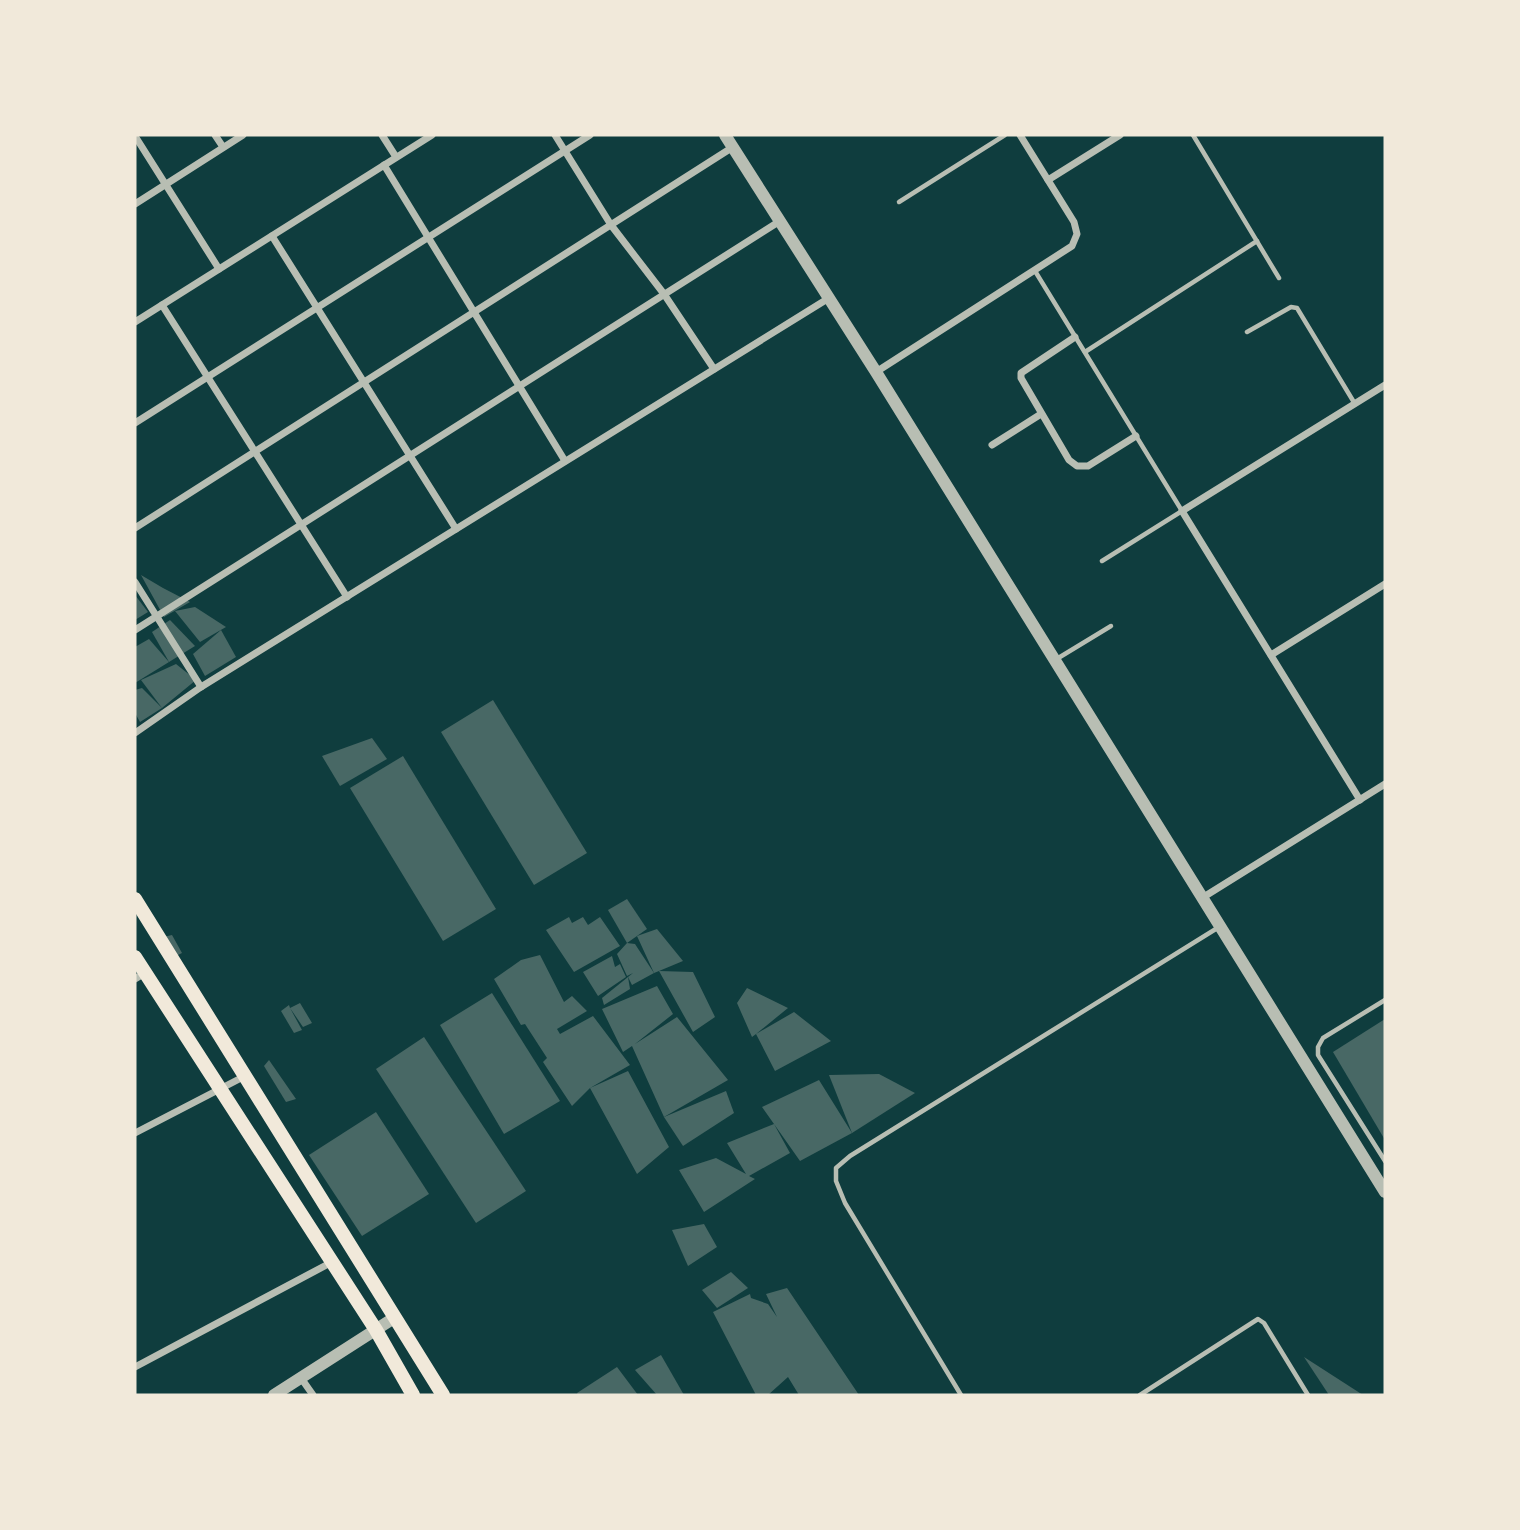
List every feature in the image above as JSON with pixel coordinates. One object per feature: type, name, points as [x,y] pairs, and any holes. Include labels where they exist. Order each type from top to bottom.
[{"type":"main road","points":[[135,899],[443,1395]]},
{"type":"main road","points":[[135,957],[140,976],[220,1088],[376,1330],[413,1395]]},
{"type":"street","points":[[215,135],[223,147]]},
{"type":"street","points":[[135,204],[243,135]]},
{"type":"street","points":[[382,135],[396,157]]},
{"type":"street","points":[[135,322],[432,135]]},
{"type":"street","points":[[555,135],[611,225],[664,294],[714,369]]},
{"type":"street","points":[[135,423],[590,135]]},
{"type":"street","points":[[725,135],[876,372],[1385,1192]]},
{"type":"street","points":[[876,372],[1072,246],[1077,234],[1074,222],[1020,135]]},
{"type":"street","points":[[1048,180],[1120,135]]},
{"type":"street","points":[[135,136],[219,269]]},
{"type":"street","points":[[135,528],[733,148]]},
{"type":"street","points":[[384,165],[565,461]]},
{"type":"street","points":[[135,630],[780,221]]},
{"type":"street","points":[[272,236],[456,529]]},
{"type":"street","points":[[135,733],[201,687],[829,298]]},
{"type":"street","points":[[162,305],[347,597]]},
{"type":"street","points":[[1075,337],[1021,373],[1021,379],[1069,460],[1077,466],[1088,466],[1136,436]]},
{"type":"street","points":[[1360,800],[1182,511],[1385,385]]},
{"type":"street","points":[[992,445],[1041,414]]},
{"type":"street","points":[[135,582],[201,687]]},
{"type":"street","points":[[1271,655],[1385,584]]},
{"type":"street","points":[[1202,899],[1385,784]]},
{"type":"street","points":[[135,1133],[245,1076]]},
{"type":"street","points":[[135,1367],[332,1262]]},
{"type":"street","points":[[274,1395],[394,1318]]},
{"type":"street","points":[[302,1378],[313,1395]]},
{"type":"lane","points":[[899,202],[1004,135]]},
{"type":"lane","points":[[1193,135],[1279,278]]},
{"type":"lane","points":[[1085,352],[1257,241]]},
{"type":"lane","points":[[1035,271],[1182,511],[1102,561]]},
{"type":"lane","points":[[1247,332],[1291,307],[1297,308],[1354,404]]},
{"type":"lane","points":[[1055,660],[1111,626]]},
{"type":"lane","points":[[961,1395],[845,1203],[836,1181],[836,1168],[850,1156],[1219,926]]},
{"type":"lane","points":[[1385,1000],[1323,1038],[1318,1047],[1318,1055],[1385,1161]]},
{"type":"lane","points":[[1140,1395],[1258,1319],[1264,1323],[1308,1395]]},
{"type":"building","points":[[141,575],[163,588],[190,602],[164,617]]},
{"type":"building","points":[[135,595],[148,612],[135,620]]},
{"type":"building","points":[[195,607],[226,627],[200,642],[175,611]]},
{"type":"building","points":[[170,620],[195,646],[169,662],[152,632]]},
{"type":"building","points":[[221,630],[236,657],[205,676],[193,654]]},
{"type":"building","points":[[149,639],[169,662],[135,683],[135,647]]},
{"type":"building","points":[[176,664],[196,680],[162,708],[141,680]]},
{"type":"building","points":[[142,688],[162,708],[140,722],[135,713],[135,690]]},
{"type":"building","points":[[493,700],[587,853],[534,885],[441,732]]},
{"type":"building","points":[[372,738],[387,759],[340,786],[322,756]]},
{"type":"building","points":[[403,756],[496,909],[443,941],[350,788]]},
{"type":"building","points":[[627,899],[647,929],[627,943],[608,910]]},
{"type":"building","points":[[569,917],[572,923],[583,917],[588,925],[600,917],[620,946],[574,972],[546,930]]},
{"type":"building","points":[[657,929],[683,961],[654,973],[637,936]]},
{"type":"building","points":[[172,935],[182,953],[172,958],[159,938]]},
{"type":"building","points":[[627,943],[635,944],[654,973],[632,985],[628,977],[633,973],[627,976],[617,954]]},
{"type":"building","points":[[540,955],[564,1002],[572,996],[587,1011],[557,1029],[560,1034],[593,1016],[630,1065],[590,1088],[572,1106],[543,1062],[547,1058],[525,1024],[521,1025],[494,979],[521,960]]},
{"type":"building","points":[[612,956],[615,967],[620,964],[626,977],[598,996],[583,972]]},
{"type":"building","points":[[659,971],[693,972],[715,1017],[693,1032]]},
{"type":"building","points":[[628,977],[630,989],[604,1005],[602,998]]},
{"type":"building","points":[[657,986],[673,1014],[635,1044],[677,1017],[728,1080],[664,1117],[632,1046],[623,1052],[602,1009]]},
{"type":"building","points":[[747,988],[788,1008],[752,1037],[737,1003]]},
{"type":"building","points":[[492,993],[560,1101],[504,1134],[440,1025]]},
{"type":"building","points":[[300,1003],[312,1023],[303,1027],[290,1008]]},
{"type":"building","points":[[289,1005],[302,1030],[294,1033],[281,1011]]},
{"type":"building","points":[[794,1012],[831,1041],[775,1071],[756,1034]]},
{"type":"building","points":[[1385,1019],[1385,1140],[1333,1052]]},
{"type":"building","points":[[424,1037],[526,1191],[476,1223],[376,1069]]},
{"type":"building","points":[[269,1060],[296,1099],[286,1102],[264,1066]]},
{"type":"building","points":[[628,1071],[669,1147],[637,1174],[590,1088]]},
{"type":"building","points":[[879,1074],[915,1093],[852,1133],[829,1075]]},
{"type":"building","points":[[819,1080],[852,1133],[800,1161],[762,1107]]},
{"type":"building","points":[[726,1091],[734,1113],[683,1146],[664,1117]]},
{"type":"building","points":[[376,1112],[429,1194],[362,1236],[309,1155]]},
{"type":"building","points":[[774,1124],[790,1153],[749,1176],[755,1179],[704,1212],[679,1170],[716,1158],[746,1174],[727,1143]]},
{"type":"building","points":[[704,1224],[717,1247],[688,1266],[672,1230]]},
{"type":"building","points":[[731,1272],[748,1288],[717,1308],[702,1290]]},
{"type":"building","points":[[787,1288],[859,1395],[799,1395],[788,1377],[768,1395],[756,1395],[713,1312],[750,1294],[751,1298],[768,1304],[777,1317],[766,1294]]},
{"type":"building","points":[[661,1355],[684,1395],[657,1395],[635,1370]]},
{"type":"building","points":[[1304,1357],[1363,1395],[1329,1395]]},
{"type":"building","points":[[617,1367],[638,1395],[578,1395],[577,1393]]}]
